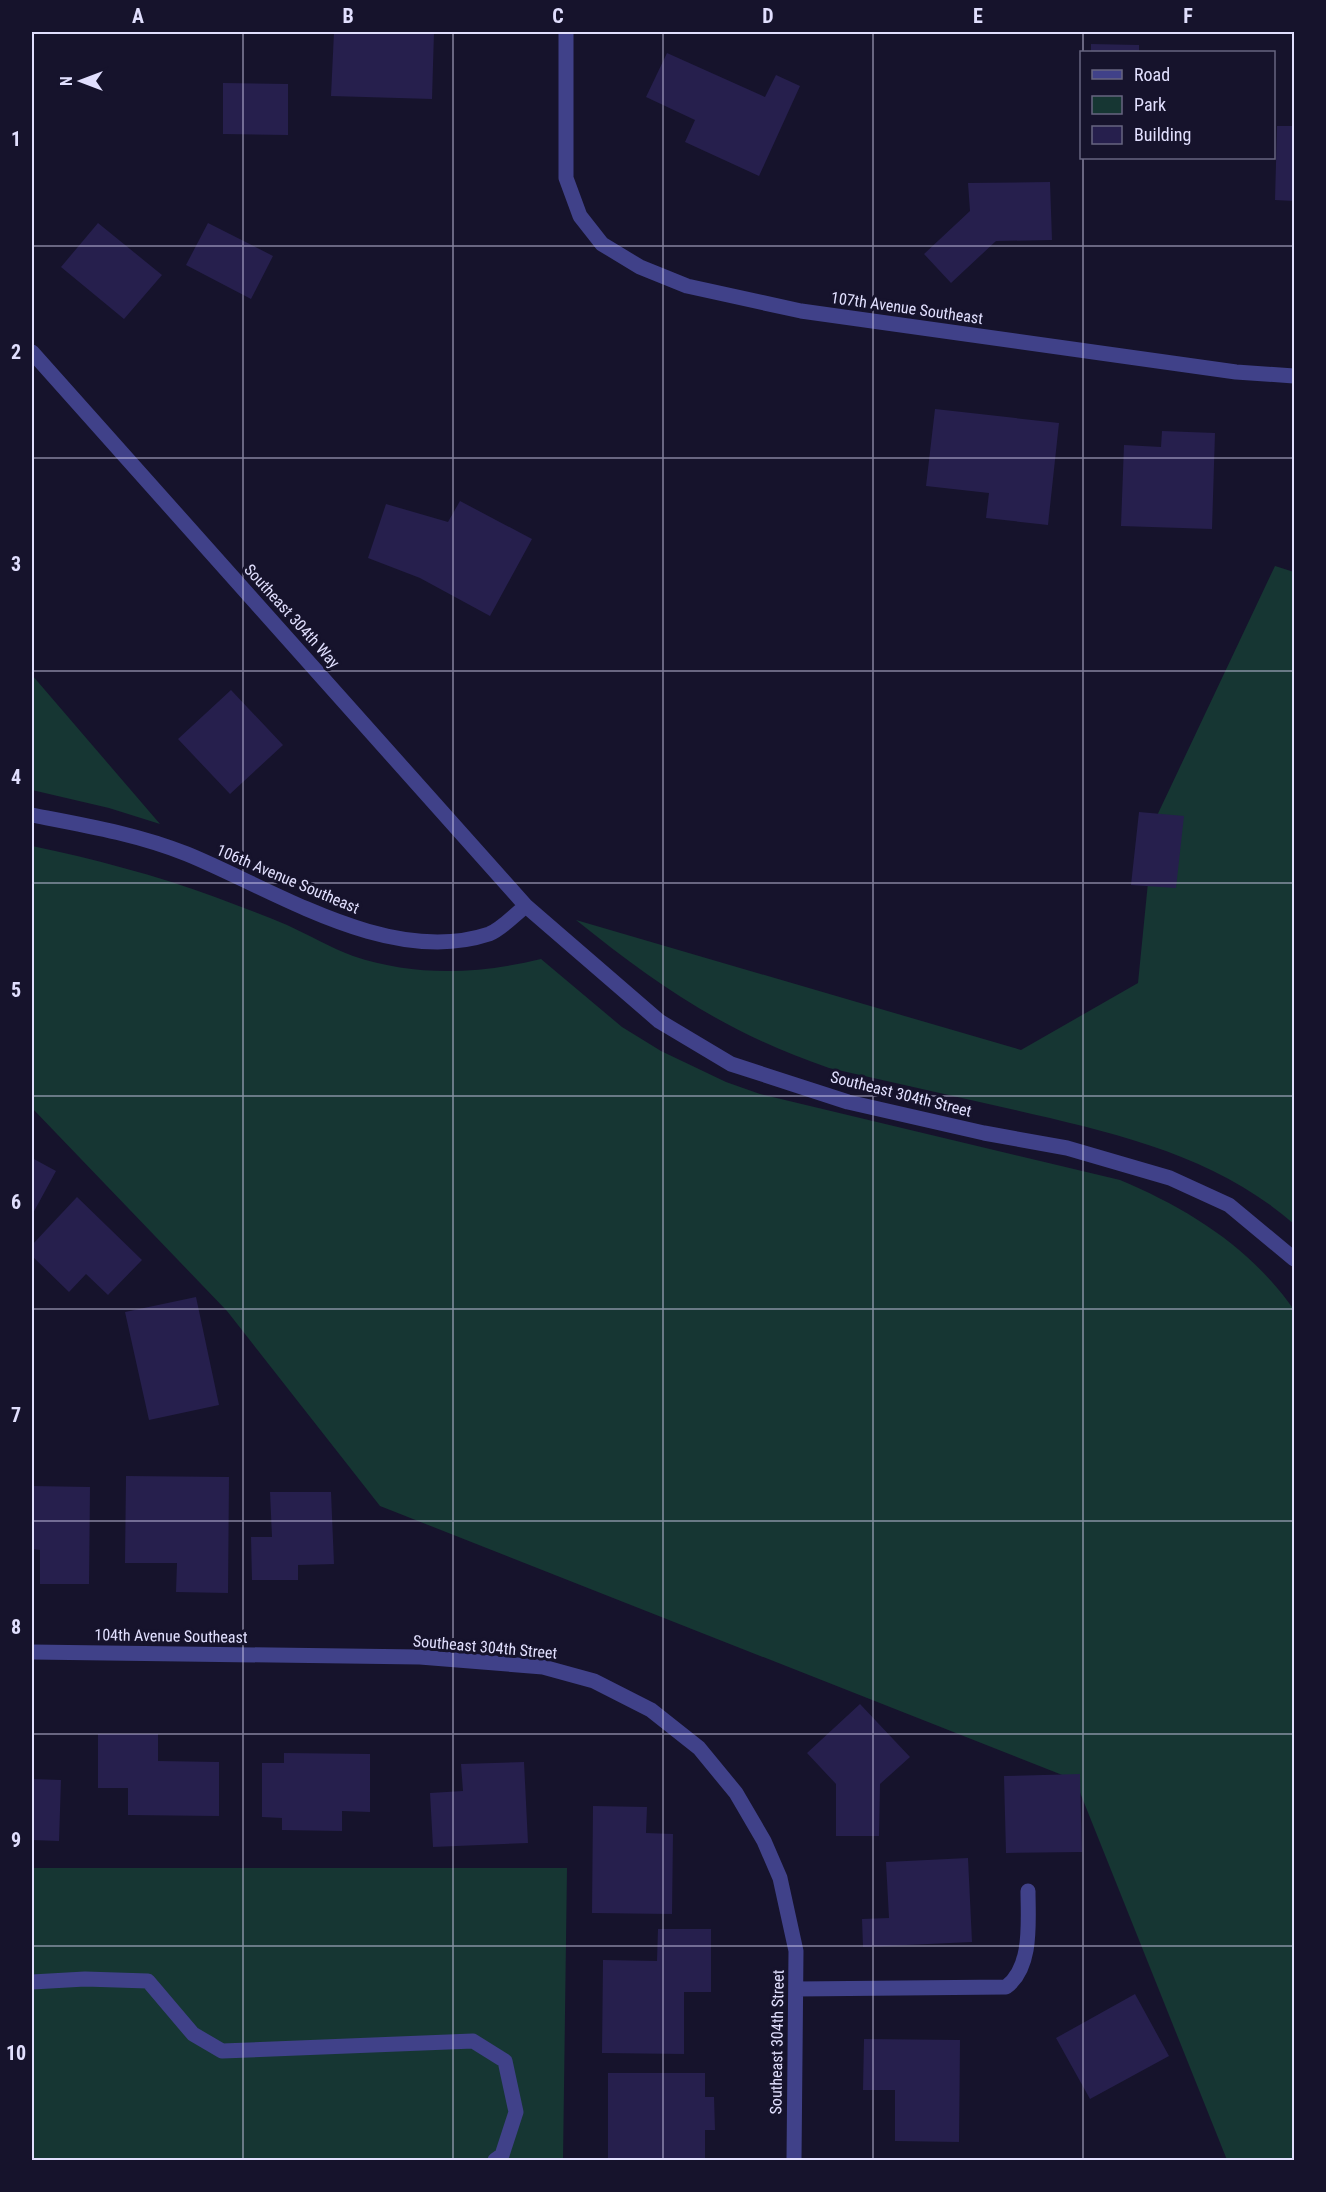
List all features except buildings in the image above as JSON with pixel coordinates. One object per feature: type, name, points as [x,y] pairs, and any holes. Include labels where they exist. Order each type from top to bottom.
[{"type":"street","name":"107th Avenue Southeast","points":[[566,32],[566,178],[580,216],[602,244],[640,267],[687,286],[801,311],[1236,372],[1294,376]]},
{"type":"street","name":"Southeast 304th Way","points":[[32,352],[526,906]]},
{"type":"street","name":"106th Avenue Southeast","points":[[32,816],[109,829],[185,853],[319,915],[376,934],[440,942],[491,933],[526,906]]},
{"type":"street","name":"Southeast 304th Street","points":[[526,906],[659,1020],[731,1064],[848,1102],[984,1133],[1067,1148],[1170,1178],[1229,1205],[1294,1259]]},
{"type":"street","name":"104th Avenue Southeast","points":[[32,1652],[311,1657]]},
{"type":"street","name":"Southeast 304th Street","points":[[311,1657],[420,1658],[543,1667],[594,1681],[651,1710],[699,1748],[736,1793],[764,1841],[780,1878],[791,1920],[796,1951],[797,1989],[794,2160]]},
{"type":"street","points":[[797,1989],[1006,1987],[1014,1980],[1022,1966],[1028,1933],[1028,1891]]},
{"type":"street","points":[[32,1982],[85,1979],[148,1981],[193,2034],[222,2051],[473,2040],[505,2061],[516,2112],[501,2155],[495,2160]]},
{"type":"green space","points":[[1275,566],[1294,572],[1294,1224],[1263,1200],[1231,1180],[1162,1150],[1090,1128],[829,1068],[792,1054],[695,1006],[637,967],[576,920],[1021,1050],[1138,983],[1154,822]]},
{"type":"green space","points":[[32,675],[160,824],[109,808],[32,790]]},
{"type":"green space","points":[[32,846],[124,868],[192,889],[278,921],[345,953],[376,963],[447,971],[494,968],[541,959],[622,1027],[661,1051],[726,1082],[760,1094],[1120,1180],[1146,1191],[1194,1218],[1238,1249],[1258,1268],[1294,1310],[1294,2160],[1227,2160],[1075,1780],[380,1506],[227,1311],[32,1108]]},
{"type":"green space","points":[[32,1868],[567,1868],[563,2160],[32,2160]]}]
